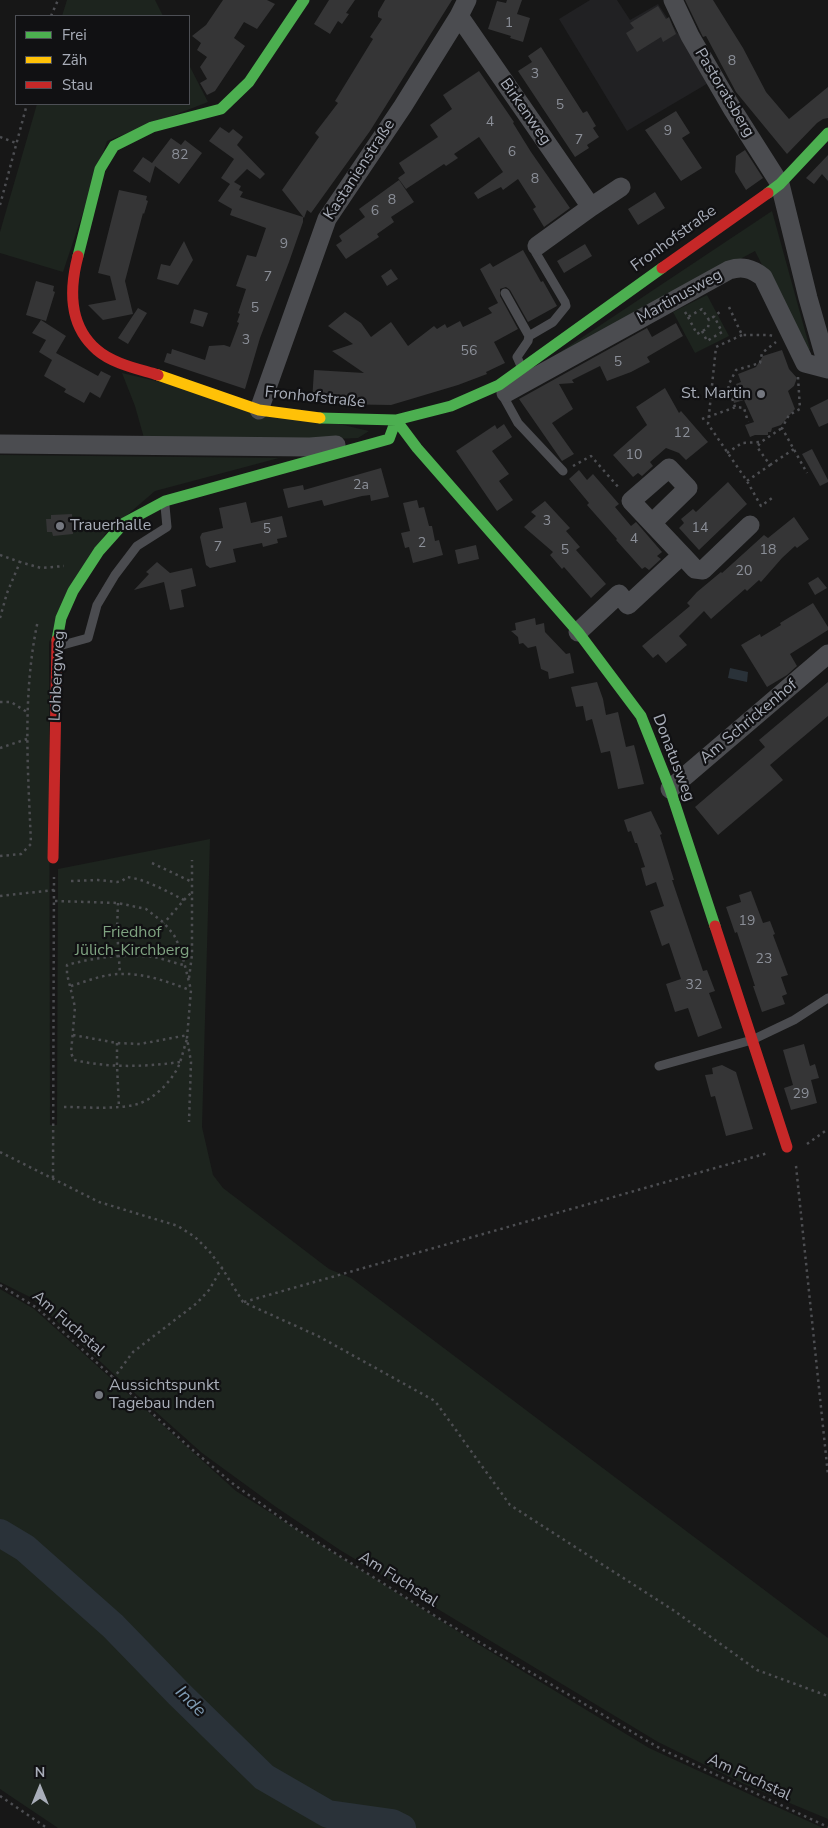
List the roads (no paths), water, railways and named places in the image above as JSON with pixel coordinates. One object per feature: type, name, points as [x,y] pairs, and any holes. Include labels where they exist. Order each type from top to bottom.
[{"type":"street","name":"Fronhofstraße","points":[[304,0],[249,82],[221,109],[152,127],[114,146],[100,169],[74,271],[72,295],[74,314],[83,335],[98,351],[119,362],[259,410],[328,418],[396,420],[451,406],[501,390],[522,369],[780,184],[828,133]]},
{"type":"street","name":"Pastoratsberg","points":[[673,0],[704,61],[780,184]]},
{"type":"street","name":"Kastanienstraße","points":[[259,410],[327,219],[403,106],[463,8]]},
{"type":"street","name":"Birkenweg","points":[[463,8],[591,207]]},
{"type":"street","points":[[780,184],[808,298],[828,368]]},
{"type":"street","points":[[537,246],[621,187]]},
{"type":"street","name":"Martinusweg","points":[[501,390],[728,270],[740,267],[754,270],[763,277],[805,363],[828,368]]},
{"type":"street","name":"Lohbergweg","points":[[53,858],[56,647],[61,618],[67,604],[99,551],[124,524],[165,501],[389,440],[396,420]]},
{"type":"street","name":"Donatusweg","points":[[396,420],[417,448],[578,632],[641,716],[670,789],[787,1147]]},
{"type":"street","name":"Lohbergweg","points":[[0,444],[310,447],[351,443],[361,447]]},
{"type":"street","points":[[652,523],[688,488],[669,468],[631,502],[695,569],[703,570],[750,525]]},
{"type":"street","points":[[578,632],[619,594],[628,605],[682,555]]},
{"type":"street","name":"Am Schrickenhof","points":[[670,789],[828,654]]},
{"type":"lane","points":[[529,336],[553,322],[566,306],[536,253],[535,248],[537,246]]},
{"type":"lane","points":[[505,293],[529,336],[528,341],[517,356],[522,369]]},
{"type":"lane","points":[[501,390],[518,423],[563,471]]},
{"type":"lane","points":[[56,647],[88,638],[97,605],[115,575],[137,546],[167,527],[164,512],[165,501]]},
{"type":"lane","points":[[659,1066],[752,1040],[794,1020],[828,998]]},
{"type":"waterway","name":"Inde","points":[[0,1533],[25,1548],[113,1626],[264,1777],[328,1814],[392,1823],[402,1828]]},
{"type":"place","name":"St. Martin","points":[[761,394]]},
{"type":"place","name":"Trauerhalle","points":[[60,526]]},
{"type":"place","name":"Aussichtspunkt Tagebau Inden","points":[[99,1395]]},
{"type":"park label","name":"Friedhof Jülich-Kirchberg","points":[[132,942]]}]
